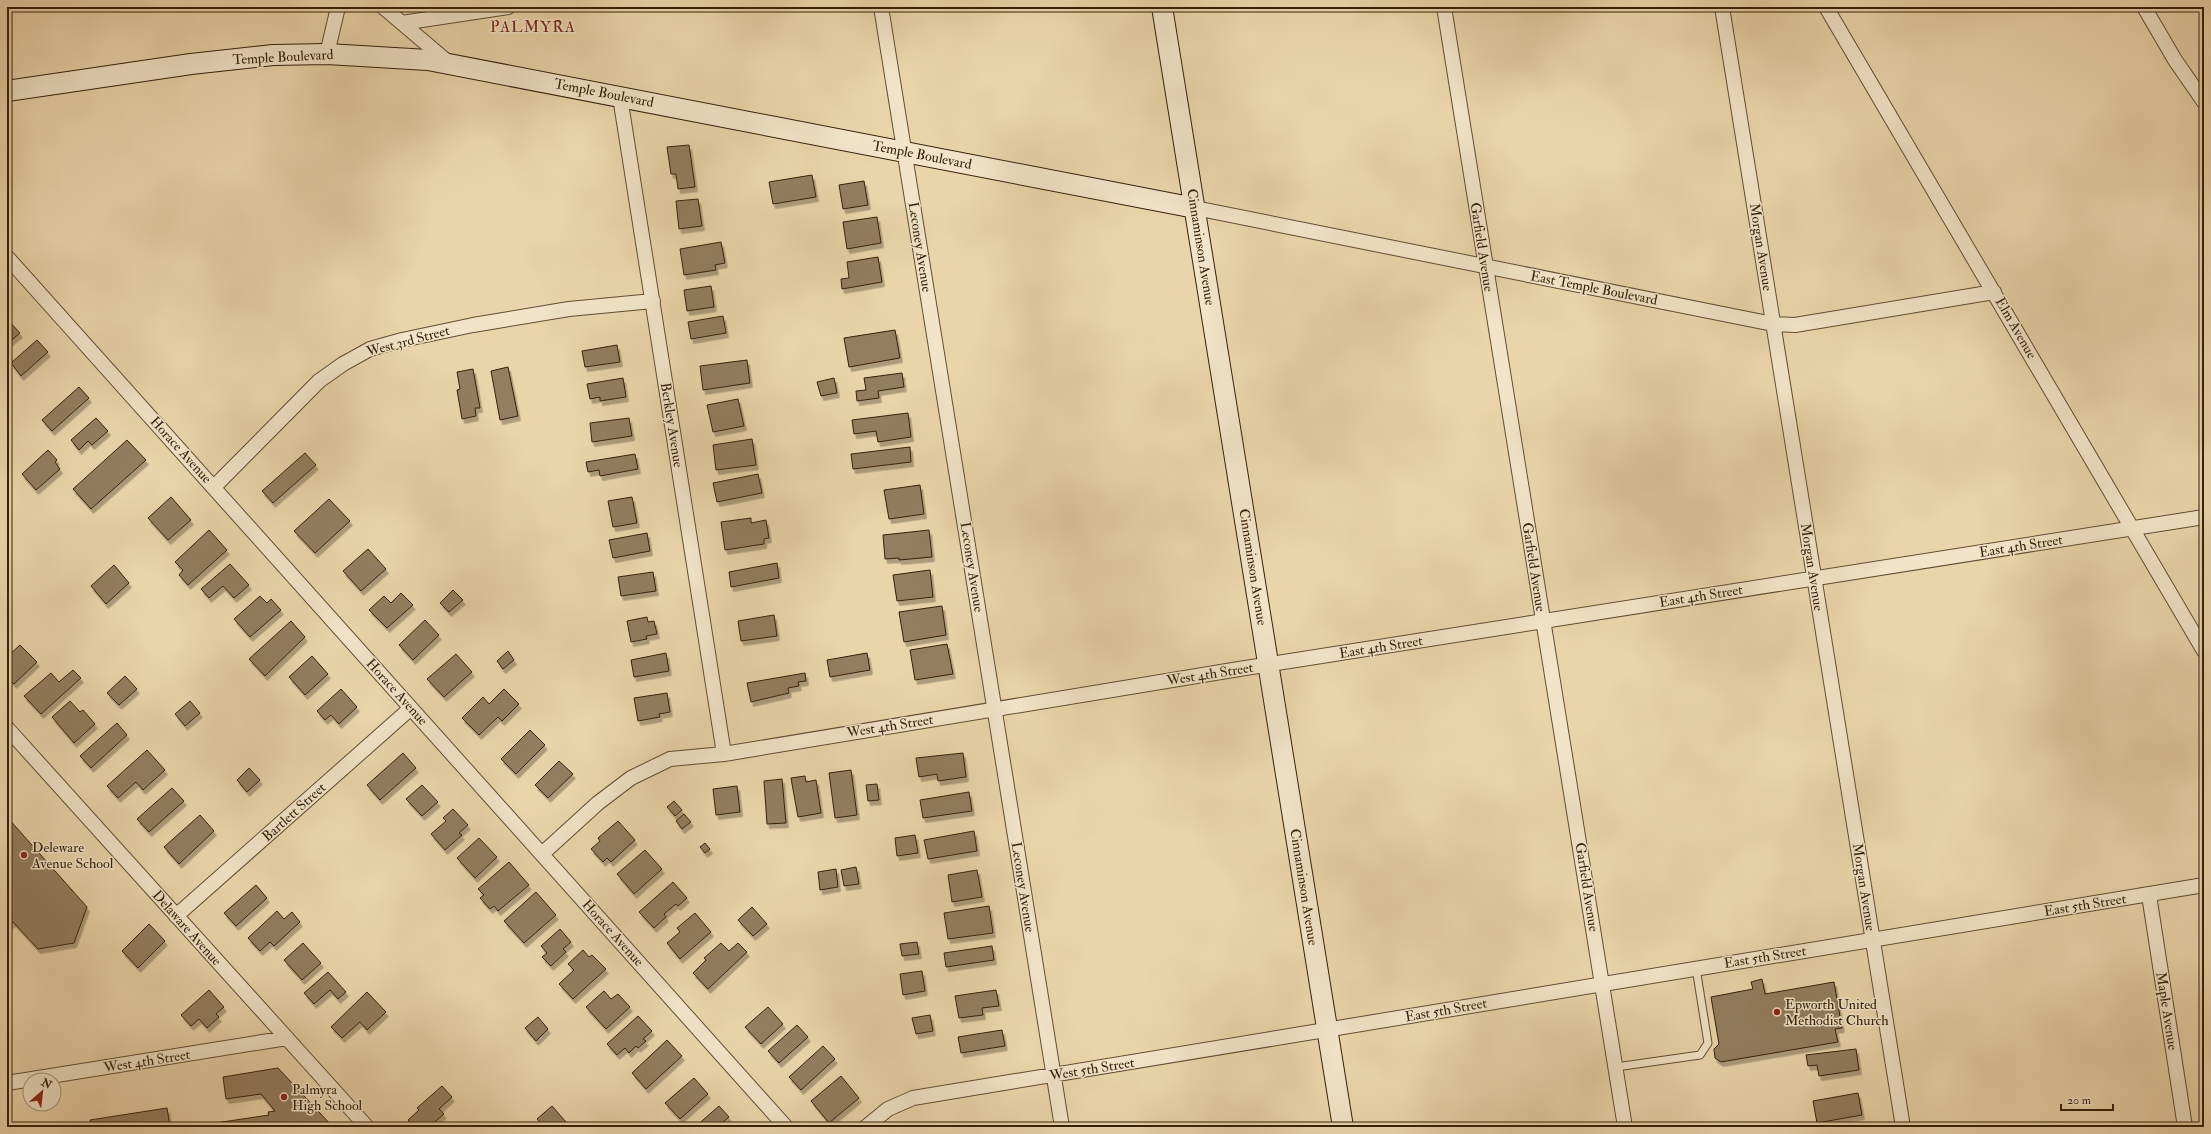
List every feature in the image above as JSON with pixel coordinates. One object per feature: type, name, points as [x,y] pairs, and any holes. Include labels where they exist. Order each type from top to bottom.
[{"type":"street","points":[[327,54],[338,7]]},
{"type":"street","points":[[383,7],[449,63]]},
{"type":"street","points":[[402,23],[508,7]]},
{"type":"street","name":"Leconey Avenue","points":[[881,7],[1062,1127]]},
{"type":"street","name":"Cinnaminson Avenue","points":[[1162,7],[1343,1127]]},
{"type":"street","name":"Garfield Avenue","points":[[1444,7],[1485,267],[1603,983],[1625,1127]]},
{"type":"street","name":"Morgan Avenue","points":[[1722,7],[1903,1127]]},
{"type":"street","name":"Elm Avenue","points":[[1826,7],[2204,650]]},
{"type":"street","points":[[2144,7],[2175,60],[2204,102]]},
{"type":"street","name":"Temple Boulevard","points":[[7,91],[191,64],[274,55],[327,54],[428,60],[1195,208]]},
{"type":"street","name":"Berkley Avenue","points":[[620,97],[724,754]]},
{"type":"street","name":"East Temple Boulevard","points":[[1195,208],[1773,324],[1795,325],[1994,292]]},
{"type":"street","name":"Horace Avenue","points":[[7,256],[786,1127]]},
{"type":"street","name":"West 3rd Street","points":[[214,487],[319,381],[343,364],[370,350],[402,340],[473,325],[569,309],[653,301]]},
{"type":"street","name":"East 4th Street","points":[[1268,665],[2204,517]]},
{"type":"street","name":"West 4th Street","points":[[542,854],[598,803],[631,778],[670,759],[724,754],[1268,665]]},
{"type":"street","name":"Bartlett Street","points":[[176,916],[411,708]]},
{"type":"street","name":"Delaware Avenue","points":[[7,728],[367,1127]]},
{"type":"street","name":"East 5th Street","points":[[1327,1030],[1603,983],[2204,885]]},
{"type":"street","name":"Maple Avenue","points":[[2149,895],[2185,1127]]},
{"type":"street","name":"West 5th Street","points":[[866,1127],[888,1109],[910,1099],[1327,1030]]},
{"type":"street","name":"West 4th Street","points":[[7,1083],[287,1038]]},
{"type":"lane","points":[[1616,1067],[1700,1055],[1708,1043],[1696,968]]},
{"type":"building","points":[[689,145],[695,187],[678,189],[676,174],[671,174],[667,147]]},
{"type":"building","points":[[812,175],[816,197],[773,204],[769,182]]},
{"type":"building","points":[[864,181],[868,205],[843,209],[839,185]]},
{"type":"building","points":[[698,199],[702,226],[679,229],[676,201]]},
{"type":"building","points":[[877,217],[881,243],[847,249],[843,222]]},
{"type":"building","points":[[721,242],[725,263],[715,265],[716,270],[684,275],[680,249]]},
{"type":"building","points":[[878,257],[882,282],[842,289],[841,279],[849,278],[847,262]]},
{"type":"building","points":[[711,286],[714,307],[687,311],[684,290]]},
{"type":"building","points":[[723,316],[726,333],[691,339],[688,322]]},
{"type":"building","points":[[7,319],[20,333],[7,344]]},
{"type":"building","points":[[895,330],[900,358],[849,367],[844,338]]},
{"type":"building","points":[[37,340],[48,352],[21,376],[11,363]]},
{"type":"building","points":[[617,345],[620,362],[585,367],[582,351]]},
{"type":"building","points":[[747,360],[750,383],[703,390],[700,366]]},
{"type":"building","points":[[508,367],[518,416],[500,420],[491,371]]},
{"type":"building","points":[[473,369],[480,408],[475,408],[476,416],[462,419],[457,390],[460,389],[457,372]]},
{"type":"building","points":[[902,373],[904,387],[878,391],[879,398],[857,401],[856,391],[866,390],[864,378]]},
{"type":"building","points":[[623,378],[626,397],[600,401],[600,397],[590,399],[587,384]]},
{"type":"building","points":[[834,378],[837,393],[821,396],[817,382]]},
{"type":"building","points":[[79,387],[89,398],[52,431],[42,420]]},
{"type":"building","points":[[738,399],[744,426],[713,432],[707,405]]},
{"type":"building","points":[[908,413],[911,437],[878,442],[876,431],[854,434],[852,420]]},
{"type":"building","points":[[96,418],[108,431],[92,445],[88,441],[79,450],[71,440]]},
{"type":"building","points":[[629,418],[632,436],[592,442],[590,423]]},
{"type":"building","points":[[752,439],[756,465],[716,470],[713,445]]},
{"type":"building","points":[[127,440],[146,460],[91,509],[73,489]]},
{"type":"building","points":[[910,447],[911,462],[853,469],[851,454]]},
{"type":"building","points":[[48,450],[57,460],[55,462],[60,469],[36,490],[22,474]]},
{"type":"building","points":[[305,453],[316,465],[273,503],[262,491]]},
{"type":"building","points":[[635,454],[638,469],[600,476],[599,470],[588,472],[586,462]]},
{"type":"building","points":[[758,474],[762,493],[717,502],[713,483]]},
{"type":"building","points":[[920,485],[924,514],[889,519],[884,490]]},
{"type":"building","points":[[171,497],[191,520],[168,540],[148,518]]},
{"type":"building","points":[[632,497],[637,523],[613,527],[608,501]]},
{"type":"building","points":[[329,499],[350,521],[315,553],[294,531]]},
{"type":"building","points":[[751,518],[751,523],[766,520],[769,538],[764,539],[764,544],[725,550],[721,522]]},
{"type":"building","points":[[209,530],[227,550],[188,585],[179,575],[183,570],[175,562]]},
{"type":"building","points":[[929,530],[932,557],[899,560],[899,558],[885,559],[883,535]]},
{"type":"building","points":[[647,533],[650,551],[613,558],[609,540]]},
{"type":"building","points":[[368,549],[386,569],[361,591],[343,571]]},
{"type":"building","points":[[777,563],[779,578],[731,587],[729,572]]},
{"type":"building","points":[[230,564],[249,585],[234,598],[223,586],[209,598],[201,589]]},
{"type":"building","points":[[114,565],[129,583],[106,604],[91,586]]},
{"type":"building","points":[[930,570],[933,597],[897,601],[893,575]]},
{"type":"building","points":[[653,572],[656,591],[621,596],[618,577]]},
{"type":"building","points":[[453,590],[463,600],[449,612],[440,603]]},
{"type":"building","points":[[401,593],[413,605],[387,628],[369,610],[384,596],[391,603]]},
{"type":"building","points":[[260,596],[267,603],[271,599],[281,610],[250,637],[234,619]]},
{"type":"building","points":[[942,606],[946,635],[904,642],[899,612]]},
{"type":"building","points":[[774,615],[777,636],[741,641],[738,621]]},
{"type":"building","points":[[647,617],[648,622],[654,621],[657,634],[646,636],[647,639],[631,642],[627,621]]},
{"type":"building","points":[[425,620],[439,635],[413,660],[399,645]]},
{"type":"building","points":[[291,621],[305,637],[265,676],[249,659]]},
{"type":"building","points":[[947,644],[953,674],[915,680],[910,650]]},
{"type":"building","points":[[20,645],[37,662],[14,684],[7,677],[7,657]]},
{"type":"building","points":[[508,651],[514,660],[503,669],[497,661]]},
{"type":"building","points":[[666,653],[669,671],[634,677],[631,660]]},
{"type":"building","points":[[867,653],[870,670],[830,677],[827,660]]},
{"type":"building","points":[[456,654],[472,672],[444,697],[427,679]]},
{"type":"building","points":[[312,656],[328,674],[305,695],[289,677]]},
{"type":"building","points":[[73,670],[81,678],[41,714],[24,696],[51,673],[59,682]]},
{"type":"building","points":[[805,673],[806,681],[798,682],[799,686],[788,688],[789,693],[751,702],[747,683]]},
{"type":"building","points":[[125,676],[137,689],[119,705],[107,693]]},
{"type":"building","points":[[341,689],[357,707],[339,724],[331,715],[325,720],[317,711]]},
{"type":"building","points":[[504,689],[519,704],[502,721],[498,717],[479,735],[462,718],[483,697],[489,704]]},
{"type":"building","points":[[667,693],[670,712],[659,714],[660,717],[638,721],[634,698]]},
{"type":"building","points":[[70,701],[80,712],[83,710],[95,724],[74,743],[52,717]]},
{"type":"building","points":[[190,701],[200,713],[185,726],[175,714]]},
{"type":"building","points":[[117,723],[127,735],[91,768],[80,756]]},
{"type":"building","points":[[530,730],[545,745],[516,774],[501,759]]},
{"type":"building","points":[[147,750],[165,770],[143,790],[136,782],[118,798],[107,786]]},
{"type":"building","points":[[403,753],[416,768],[380,800],[367,785]]},
{"type":"building","points":[[963,753],[966,777],[938,781],[937,774],[919,777],[916,758]]},
{"type":"building","points":[[559,761],[573,774],[548,798],[535,785]]},
{"type":"building","points":[[249,768],[260,780],[247,792],[237,780]]},
{"type":"building","points":[[851,770],[857,815],[835,818],[829,773]]},
{"type":"building","points":[[805,776],[806,782],[816,780],[821,813],[798,817],[791,778]]},
{"type":"building","points":[[782,779],[786,823],[767,824],[764,781]]},
{"type":"building","points":[[877,784],[879,800],[868,801],[866,785]]},
{"type":"building","points":[[422,785],[438,802],[422,816],[406,799]]},
{"type":"building","points":[[737,786],[740,812],[716,815],[713,789]]},
{"type":"building","points":[[172,788],[184,801],[149,832],[137,819]]},
{"type":"building","points":[[969,792],[972,811],[923,818],[920,800]]},
{"type":"building","points":[[674,801],[682,810],[675,816],[667,807]]},
{"type":"building","points":[[453,809],[468,825],[459,833],[462,835],[445,850],[431,834],[446,821],[443,818]]},
{"type":"building","points":[[684,814],[691,822],[682,829],[676,821]]},
{"type":"building","points":[[200,815],[214,831],[179,864],[164,847]]},
{"type":"building","name":"Deleware Avenue School","points":[[7,817],[87,907],[74,943],[38,949],[13,922],[9,925],[7,922]]},
{"type":"building","points":[[618,821],[635,840],[611,862],[607,858],[603,862],[591,849],[600,841],[598,838]]},
{"type":"building","points":[[974,831],[977,851],[928,859],[924,840]]},
{"type":"building","points":[[915,835],[918,853],[897,856],[895,838]]},
{"type":"building","points":[[479,838],[497,857],[475,878],[457,858]]},
{"type":"building","points":[[705,843],[710,849],[705,853],[700,847]]},
{"type":"building","points":[[645,850],[662,869],[634,894],[617,874]]},
{"type":"building","points":[[509,862],[529,885],[498,911],[494,906],[490,909],[480,898],[484,895],[478,889]]},
{"type":"building","points":[[856,867],[859,884],[844,886],[841,870]]},
{"type":"building","points":[[836,869],[838,887],[820,890],[818,872]]},
{"type":"building","points":[[977,870],[982,897],[952,902],[948,875]]},
{"type":"building","points":[[673,882],[687,898],[678,906],[676,904],[664,914],[666,917],[654,928],[639,912]]},
{"type":"building","points":[[256,885],[267,898],[236,926],[224,913]]},
{"type":"building","points":[[536,892],[556,915],[524,943],[504,921]]},
{"type":"building","points":[[989,906],[993,933],[948,939],[944,913]]},
{"type":"building","points":[[752,907],[767,924],[753,936],[738,920]]},
{"type":"building","points":[[277,911],[284,919],[292,912],[300,922],[274,946],[270,942],[260,951],[248,938]]},
{"type":"building","points":[[695,913],[711,932],[680,959],[667,943],[680,932],[677,928]]},
{"type":"building","points":[[149,924],[165,941],[138,968],[122,951]]},
{"type":"building","points":[[560,929],[571,942],[563,949],[566,952],[551,966],[542,957],[547,953],[541,946]]},
{"type":"building","points":[[917,942],[919,954],[902,956],[900,944]]},
{"type":"building","points":[[303,943],[321,963],[302,980],[284,960]]},
{"type":"building","points":[[721,943],[729,951],[738,943],[747,952],[708,989],[693,973],[706,960],[704,958]]},
{"type":"building","points":[[992,946],[994,960],[946,967],[944,953]]},
{"type":"building","points":[[583,950],[589,957],[592,955],[606,969],[573,999],[559,984],[574,970],[568,964]]},
{"type":"building","points":[[922,971],[925,991],[903,995],[900,974]]},
{"type":"building","points":[[328,972],[346,992],[338,999],[330,990],[314,1004],[304,993]]},
{"type":"building","name":"Epworth United Methodist Church","points":[[1762,979],[1765,994],[1834,982],[1842,1028],[1835,1029],[1838,1042],[1721,1062],[1715,1058],[1714,1049],[1719,1044],[1711,997],[1753,989],[1751,982]]},
{"type":"building","points":[[209,990],[224,1007],[216,1014],[219,1017],[207,1028],[199,1019],[191,1026],[181,1015]]},
{"type":"building","points":[[996,990],[999,1006],[982,1008],[983,1015],[959,1018],[955,996]]},
{"type":"building","points":[[604,991],[611,999],[618,994],[630,1007],[606,1029],[586,1007]]},
{"type":"building","points":[[367,992],[386,1012],[367,1030],[360,1022],[342,1038],[331,1027]]},
{"type":"building","points":[[768,1007],[783,1024],[761,1044],[745,1027]]},
{"type":"building","points":[[930,1015],[933,1031],[916,1034],[912,1018]]},
{"type":"building","points":[[638,1016],[652,1031],[643,1039],[646,1041],[638,1048],[636,1046],[629,1053],[625,1048],[617,1055],[607,1044]]},
{"type":"building","points":[[538,1017],[548,1029],[536,1041],[525,1028]]},
{"type":"building","points":[[797,1025],[808,1037],[779,1063],[768,1051]]},
{"type":"building","points":[[1002,1030],[1005,1046],[961,1053],[958,1037]]},
{"type":"building","points":[[667,1040],[682,1056],[646,1089],[632,1073]]},
{"type":"building","points":[[823,1046],[835,1059],[801,1090],[789,1077]]},
{"type":"building","points":[[1856,1049],[1859,1070],[1819,1076],[1817,1065],[1808,1066],[1806,1055]]},
{"type":"building","name":"Palmyra High School","points":[[278,1068],[333,1127],[209,1127],[209,1124],[269,1115],[268,1112],[275,1111],[261,1094],[226,1099],[223,1077]]},
{"type":"building","points":[[841,1076],[859,1098],[829,1123],[811,1101]]},
{"type":"building","points":[[694,1078],[708,1094],[680,1119],[665,1103]]},
{"type":"building","points":[[442,1086],[452,1097],[439,1109],[444,1114],[429,1127],[414,1127],[408,1120],[419,1110],[417,1108]]},
{"type":"building","points":[[1858,1093],[1862,1115],[1817,1123],[1813,1101]]},
{"type":"building","points":[[552,1106],[566,1122],[560,1127],[544,1127],[537,1119]]},
{"type":"building","points":[[719,1106],[729,1117],[717,1127],[695,1127]]},
{"type":"building","points":[[167,1108],[170,1127],[91,1127],[90,1120]]},
{"type":"place","name":"Deleware Avenue School","points":[[24,855]]},
{"type":"place","name":"Epworth United Methodist Church","points":[[1777,1012]]},
{"type":"place","name":"Palmyra High School","points":[[284,1097]]},
{"type":"district","name":"PALMYRA","points":[[533,27]]}]
